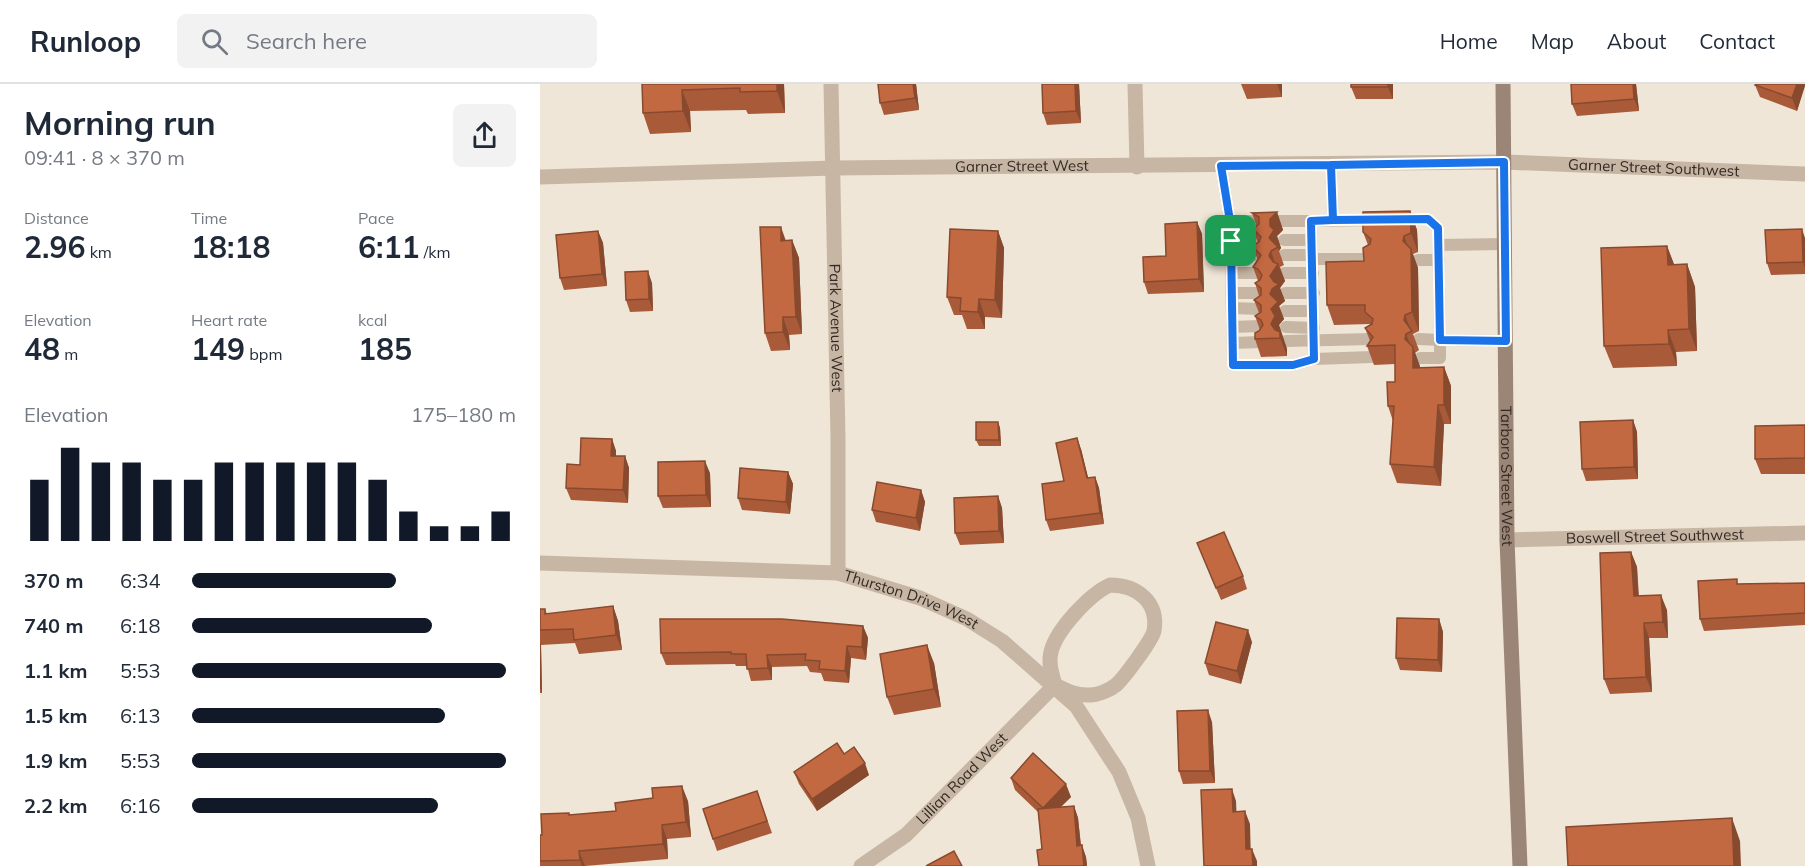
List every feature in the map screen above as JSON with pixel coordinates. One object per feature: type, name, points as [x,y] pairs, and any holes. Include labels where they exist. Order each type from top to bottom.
[{"type":"main road","name":"Tarboro Street West","points":[[1503,84],[1507,540],[1520,866]]},
{"type":"street","name":"Park Avenue West","points":[[831,84],[838,573]]},
{"type":"street","points":[[1135,84],[1137,166]]},
{"type":"street","name":"Garner Street West","points":[[540,177],[834,168],[1504,162]]},
{"type":"street","name":"Garner Street Southwest","points":[[1504,162],[1805,174]]},
{"type":"street","name":"Boswell Street Southwest","points":[[1507,540],[1805,533]]},
{"type":"street","name":"Thurston Drive West","points":[[540,563],[838,573],[920,598],[967,619],[1002,641],[1055,685],[1076,706],[1119,771],[1138,818],[1148,866]]},
{"type":"street","points":[[1110,585],[1131,587],[1144,596],[1154,618],[1153,634],[1116,685],[1091,695],[1073,694],[1055,685],[1050,666],[1055,641],[1088,598],[1110,585]]},
{"type":"street","name":"Lillian Road West","points":[[861,866],[906,836],[1055,685]]},
{"type":"lane","points":[[1331,165],[1333,220]]},
{"type":"lane","points":[[1221,166],[1230,221],[1233,365],[1293,365],[1314,359],[1372,357]]},
{"type":"lane","points":[[1230,221],[1428,219],[1438,228],[1440,357],[1420,358]]},
{"type":"lane","points":[[1311,221],[1314,359]]},
{"type":"lane","points":[[1231,241],[1258,239]]},
{"type":"lane","points":[[1284,240],[1311,240]]},
{"type":"lane","points":[[1439,245],[1505,244]]},
{"type":"lane","points":[[1231,255],[1258,255]]},
{"type":"lane","points":[[1284,255],[1370,259]]},
{"type":"lane","points":[[1418,260],[1439,260]]},
{"type":"lane","points":[[1231,273],[1259,273]]},
{"type":"lane","points":[[1284,273],[1312,273]]},
{"type":"lane","points":[[1232,293],[1260,293]]},
{"type":"lane","points":[[1285,293],[1314,293]]},
{"type":"lane","points":[[1232,308],[1260,309]]},
{"type":"lane","points":[[1286,311],[1313,311]]},
{"type":"lane","points":[[1232,327],[1260,326]]},
{"type":"lane","points":[[1286,327],[1314,328]]},
{"type":"lane","points":[[1286,341],[1372,339]]},
{"type":"lane","points":[[1419,339],[1506,341]]},
{"type":"lane","points":[[1233,343],[1261,342]]},
{"type":"building","points":[[642,84],[777,84],[777,91],[740,92],[740,88],[682,90],[683,111],[643,113]]},
{"type":"building","points":[[878,84],[913,84],[915,98],[880,103]]},
{"type":"building","points":[[1042,84],[1075,84],[1076,111],[1043,113]]},
{"type":"building","points":[[1351,84],[1388,84],[1388,87],[1351,87]]},
{"type":"building","points":[[1571,84],[1633,84],[1634,99],[1572,104]]},
{"type":"building","points":[[1756,84],[1797,84],[1792,98]]},
{"type":"building","points":[[1410,211],[1411,233],[1404,236],[1403,241],[1411,249],[1412,312],[1405,315],[1404,320],[1412,331],[1406,334],[1405,339],[1413,347],[1413,368],[1444,367],[1444,405],[1438,405],[1434,467],[1390,464],[1394,406],[1388,406],[1387,382],[1395,382],[1395,345],[1367,346],[1373,337],[1365,328],[1372,324],[1373,319],[1365,312],[1365,305],[1327,305],[1326,262],[1364,261],[1363,248],[1370,244],[1371,239],[1363,232],[1363,212]]},
{"type":"building","points":[[1277,212],[1270,219],[1270,226],[1274,230],[1269,238],[1278,247],[1271,251],[1269,256],[1273,262],[1278,264],[1270,276],[1274,282],[1279,284],[1272,289],[1270,294],[1278,302],[1271,309],[1275,316],[1271,324],[1275,330],[1280,332],[1280,338],[1255,339],[1255,333],[1263,325],[1261,320],[1255,316],[1261,312],[1261,305],[1254,300],[1261,295],[1261,288],[1255,283],[1262,275],[1258,269],[1253,267],[1261,255],[1252,246],[1259,242],[1261,237],[1253,229],[1259,224],[1259,217],[1252,213]]},
{"type":"building","points":[[1197,222],[1199,279],[1144,282],[1143,257],[1166,256],[1165,224]]},
{"type":"building","points":[[760,227],[781,227],[781,241],[792,240],[796,317],[783,317],[783,332],[765,333]]},
{"type":"building","points":[[950,229],[998,231],[995,300],[979,299],[978,312],[960,311],[961,298],[947,297]]},
{"type":"building","points":[[1802,229],[1803,262],[1767,263],[1765,230]]},
{"type":"building","points":[[598,231],[602,274],[560,278],[556,235]]},
{"type":"building","points":[[1667,246],[1668,265],[1687,264],[1689,329],[1668,330],[1669,344],[1604,346],[1601,248]]},
{"type":"building","points":[[648,271],[649,299],[626,300],[625,272]]},
{"type":"building","points":[[1633,420],[1634,467],[1582,469],[1580,422]]},
{"type":"building","points":[[976,422],[998,422],[999,440],[976,440]]},
{"type":"building","points":[[1805,425],[1805,458],[1755,459],[1755,426]]},
{"type":"building","points":[[581,438],[612,439],[611,456],[625,456],[623,490],[566,488],[567,464],[580,465]]},
{"type":"building","points":[[1077,438],[1087,478],[1095,477],[1100,513],[1046,520],[1042,484],[1064,481],[1056,443]]},
{"type":"building","points":[[705,461],[706,495],[658,496],[658,462]]},
{"type":"building","points":[[740,468],[788,472],[786,502],[738,498]]},
{"type":"building","points":[[877,482],[921,490],[916,518],[872,510]]},
{"type":"building","points":[[998,496],[999,531],[955,533],[954,498]]},
{"type":"building","points":[[1224,532],[1243,576],[1216,588],[1197,543]]},
{"type":"building","points":[[1631,552],[1634,596],[1661,595],[1663,622],[1644,623],[1646,677],[1604,679],[1600,553]]},
{"type":"building","points":[[1737,579],[1737,584],[1805,583],[1805,613],[1700,619],[1698,581]]},
{"type":"building","points":[[613,606],[616,635],[574,640],[573,629],[540,630],[540,609],[545,609],[545,614]]},
{"type":"building","points":[[1397,618],[1439,619],[1438,660],[1396,658]]},
{"type":"building","points":[[660,619],[782,619],[863,626],[862,647],[847,646],[845,671],[819,669],[820,661],[805,660],[806,654],[767,655],[768,668],[747,669],[746,654],[731,654],[731,652],[661,653]]},
{"type":"building","points":[[1216,622],[1248,630],[1237,671],[1205,663]]},
{"type":"building","points":[[927,645],[934,689],[887,697],[880,654]]},
{"type":"building","points":[[1208,710],[1210,771],[1179,771],[1177,711]]},
{"type":"building","points":[[837,743],[844,754],[854,747],[865,763],[812,799],[794,772]]},
{"type":"building","points":[[1033,753],[1066,784],[1043,808],[1011,778]]},
{"type":"building","points":[[682,786],[686,822],[662,825],[663,844],[579,851],[580,860],[540,861],[541,814],[569,813],[569,815],[616,811],[615,803],[653,798],[652,788]]},
{"type":"building","points":[[1232,789],[1233,812],[1245,811],[1246,849],[1252,849],[1253,866],[1204,866],[1201,790]]},
{"type":"building","points":[[757,791],[767,821],[713,839],[703,809]]},
{"type":"building","points":[[1074,806],[1077,846],[1082,845],[1084,866],[1039,866],[1037,850],[1042,849],[1038,809]]},
{"type":"building","points":[[1732,818],[1734,866],[1568,866],[1566,827]]},
{"type":"building","points":[[954,851],[962,866],[926,866]]},
{"type":"route","points":[[1231,241],[1221,166],[1331,165],[1333,220],[1428,219],[1438,228],[1440,340],[1506,341],[1504,162],[1331,165],[1333,220],[1311,221],[1314,359],[1293,365],[1233,365],[1231,241]]}]
